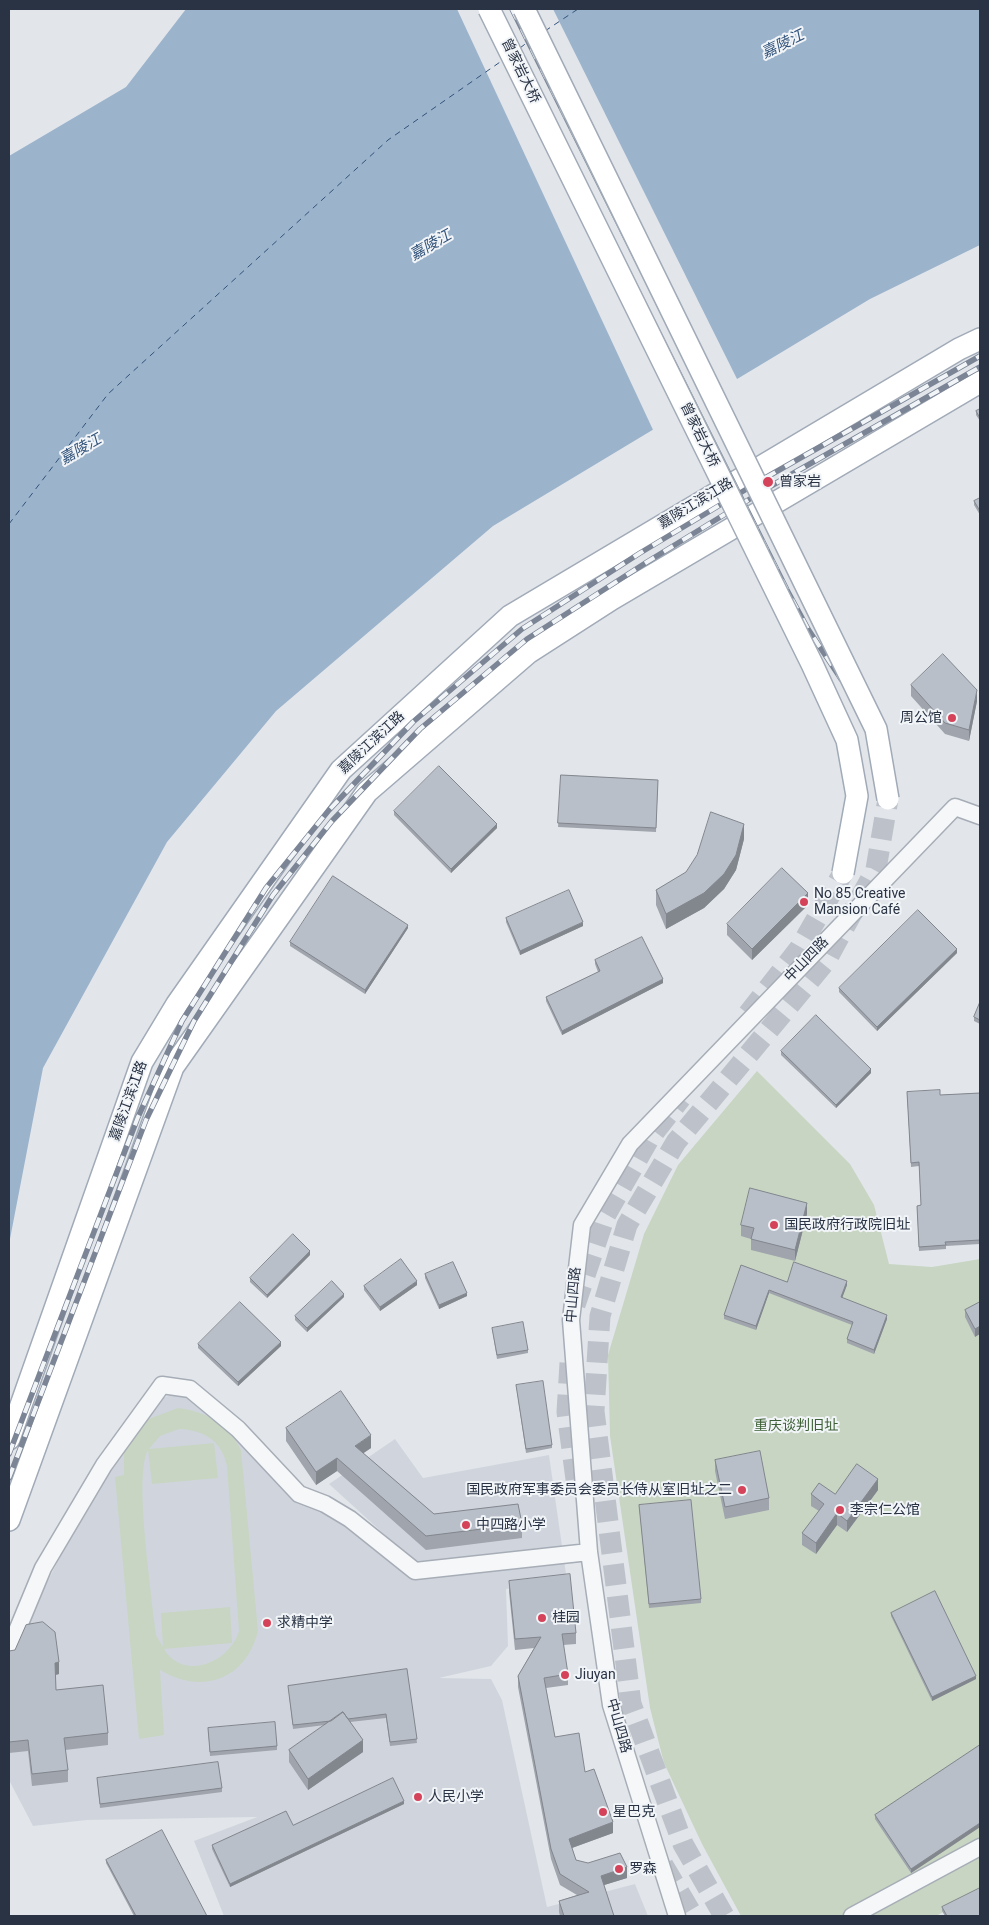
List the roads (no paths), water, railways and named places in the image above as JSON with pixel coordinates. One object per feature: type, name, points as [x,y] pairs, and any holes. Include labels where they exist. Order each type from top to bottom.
[{"type":"main road","name":"曾家岩大桥","points":[[489,9],[812,664],[847,740],[857,796],[843,873]]},
{"type":"main road","points":[[524,9],[876,729],[888,799]]},
{"type":"main road","name":"嘉陵江滨江路","points":[[9,1439],[142,1062],[177,1004],[342,770],[510,616],[959,348],[980,339]]},
{"type":"main road","points":[[9,1520],[31,1464],[173,1067],[367,792],[528,653],[620,594],[980,382]]},
{"type":"street","name":"中山四路","points":[[677,1916],[611,1705],[589,1552],[570,1320],[582,1225],[630,1144],[955,807],[980,816]]},
{"type":"street","points":[[9,1650],[43,1568],[104,1465],[162,1385],[190,1389],[238,1429],[299,1494],[325,1504],[350,1519],[415,1571],[589,1552]]},
{"type":"street","points":[[852,1916],[980,1846]]},
{"type":"water","name":"嘉陵江","points":[[186,9],[980,9],[980,245],[870,299],[493,526],[276,711],[167,842],[43,1068],[9,1244],[9,156],[126,87]]},
{"type":"tunnel","points":[[724,1916],[683,1844],[631,1704],[594,1411],[600,1316],[627,1225],[676,1142],[826,961],[876,869],[888,799]]},
{"type":"tunnel","points":[[748,1014],[799,949],[843,873]]},
{"type":"tunnel","points":[[575,1305],[605,1216],[649,1139],[681,1098]]},
{"type":"tunnel","points":[[570,1363],[567,1412],[578,1494]]},
{"type":"tunnel","points":[[663,1865],[693,1916]]},
{"type":"railway","points":[[497,9],[787,590],[808,629],[841,679]]},
{"type":"railway","points":[[512,9],[798,584],[855,677]]},
{"type":"railway","points":[[9,1454],[138,1117],[182,1021],[266,888],[329,810],[413,722],[522,629],[640,553],[765,478],[980,356]]},
{"type":"railway","points":[[9,1478],[146,1120],[194,1021],[273,895],[332,821],[420,729],[527,639],[771,486],[980,367]]},
{"type":"place","name":"曾家岩","points":[[768,482]]},
{"type":"place","name":"周公馆","points":[[952,718]]},
{"type":"place","name":"No 85 Creative Mansion Café","points":[[804,902]]},
{"type":"place","name":"国民政府行政院旧址","points":[[774,1225]]},
{"type":"place","name":"国民政府军事委员会委员长侍从室旧址之二","points":[[742,1490]]},
{"type":"place","name":"李宗仁公馆","points":[[840,1510]]},
{"type":"place","name":"中四路小学","points":[[466,1525]]},
{"type":"place","name":"桂园","points":[[542,1618]]},
{"type":"place","name":"求精中学","points":[[267,1623]]},
{"type":"place","name":"Jiuyan","points":[[565,1675]]},
{"type":"place","name":"人民小学","points":[[418,1797]]},
{"type":"place","name":"星巴克","points":[[603,1812]]},
{"type":"place","name":"罗森","points":[[619,1869]]},
{"type":"park label","name":"重庆谈判旧址","points":[[796,1426]]}]
